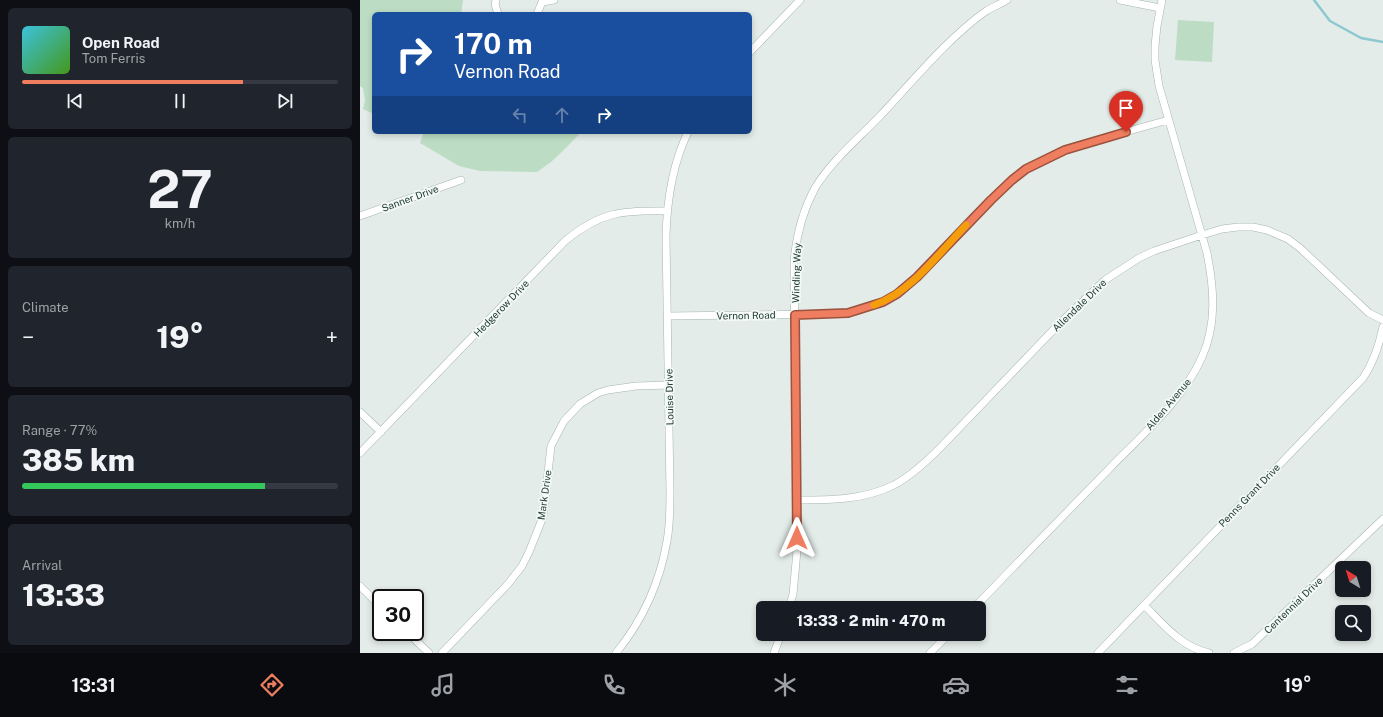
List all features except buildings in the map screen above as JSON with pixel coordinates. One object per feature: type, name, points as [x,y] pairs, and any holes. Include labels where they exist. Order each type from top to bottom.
[{"type":"street","points":[[496,0],[495,4],[497,12]]},
{"type":"street","points":[[538,12],[541,1],[554,0]]},
{"type":"street","points":[[752,50],[800,0]]},
{"type":"street","name":"Winding Way","points":[[791,601],[794,588],[797,551],[794,263],[797,236],[806,206],[825,173],[950,42],[987,11],[1007,0]]},
{"type":"street","points":[[1120,0],[1160,8]]},
{"type":"street","name":"Alden Avenue","points":[[981,601],[1145,432],[1173,401],[1193,375],[1206,346],[1213,310],[1211,274],[1202,235],[1159,86],[1155,60],[1157,26],[1162,0]]},
{"type":"street","name":"Vernon Road","points":[[668,316],[848,313],[883,302],[897,294],[917,277],[976,214],[1026,169],[1065,150],[1168,120]]},
{"type":"street","name":"Louise Drive","points":[[616,653],[644,611],[661,568],[667,542],[670,492],[666,236],[667,211],[671,182],[677,159],[687,134]]},
{"type":"street","name":"Sanner Drive","points":[[360,216],[461,180]]},
{"type":"street","name":"Hedgerow Drive","points":[[360,453],[565,241],[580,229],[590,223],[615,213],[627,211],[667,211]]},
{"type":"street","name":"Allendale Drive","points":[[797,500],[837,500],[855,498],[883,490],[908,476],[940,448],[1059,324],[1105,280],[1134,261],[1154,251],[1202,235],[1222,229],[1254,227],[1267,230],[1288,239],[1300,248],[1357,304],[1373,316],[1383,320]]},
{"type":"street","name":"Penns Grant Drive","points":[[1098,653],[1363,378],[1370,368],[1376,354],[1383,327]]},
{"type":"street","name":"Mark Drive","points":[[442,653],[508,584],[522,566],[530,552],[543,517],[551,446],[564,421],[580,404],[598,393],[636,386],[669,385]]},
{"type":"street","points":[[360,412],[381,432]]},
{"type":"street","name":"Centennial Drive","points":[[1234,653],[1252,644],[1383,519]]},
{"type":"street","points":[[360,586],[372,598]]},
{"type":"street","points":[[1144,605],[1186,644],[1209,653]]},
{"type":"street","points":[[416,641],[429,653]]},
{"type":"street","points":[[774,653],[778,641]]},
{"type":"street","points":[[930,653],[942,641]]},
{"type":"green space","points":[[360,0],[463,0],[461,12],[372,12],[372,113],[363,109],[365,100],[363,88],[360,86]]},
{"type":"green space","points":[[1178,20],[1214,22],[1212,62],[1175,60]]},
{"type":"green space","points":[[423,134],[579,134],[551,162],[537,172],[480,171],[459,166],[420,143]]},
{"type":"waterway","points":[[1314,0],[1330,21],[1361,38],[1383,42]]},
{"type":"slow traffic","points":[[874,305],[897,294],[917,277],[966,225]]},
{"type":"route","points":[[797,538],[795,315],[848,313],[883,302],[897,294],[917,277],[991,200],[1026,169],[1065,150],[1126,132]]}]
